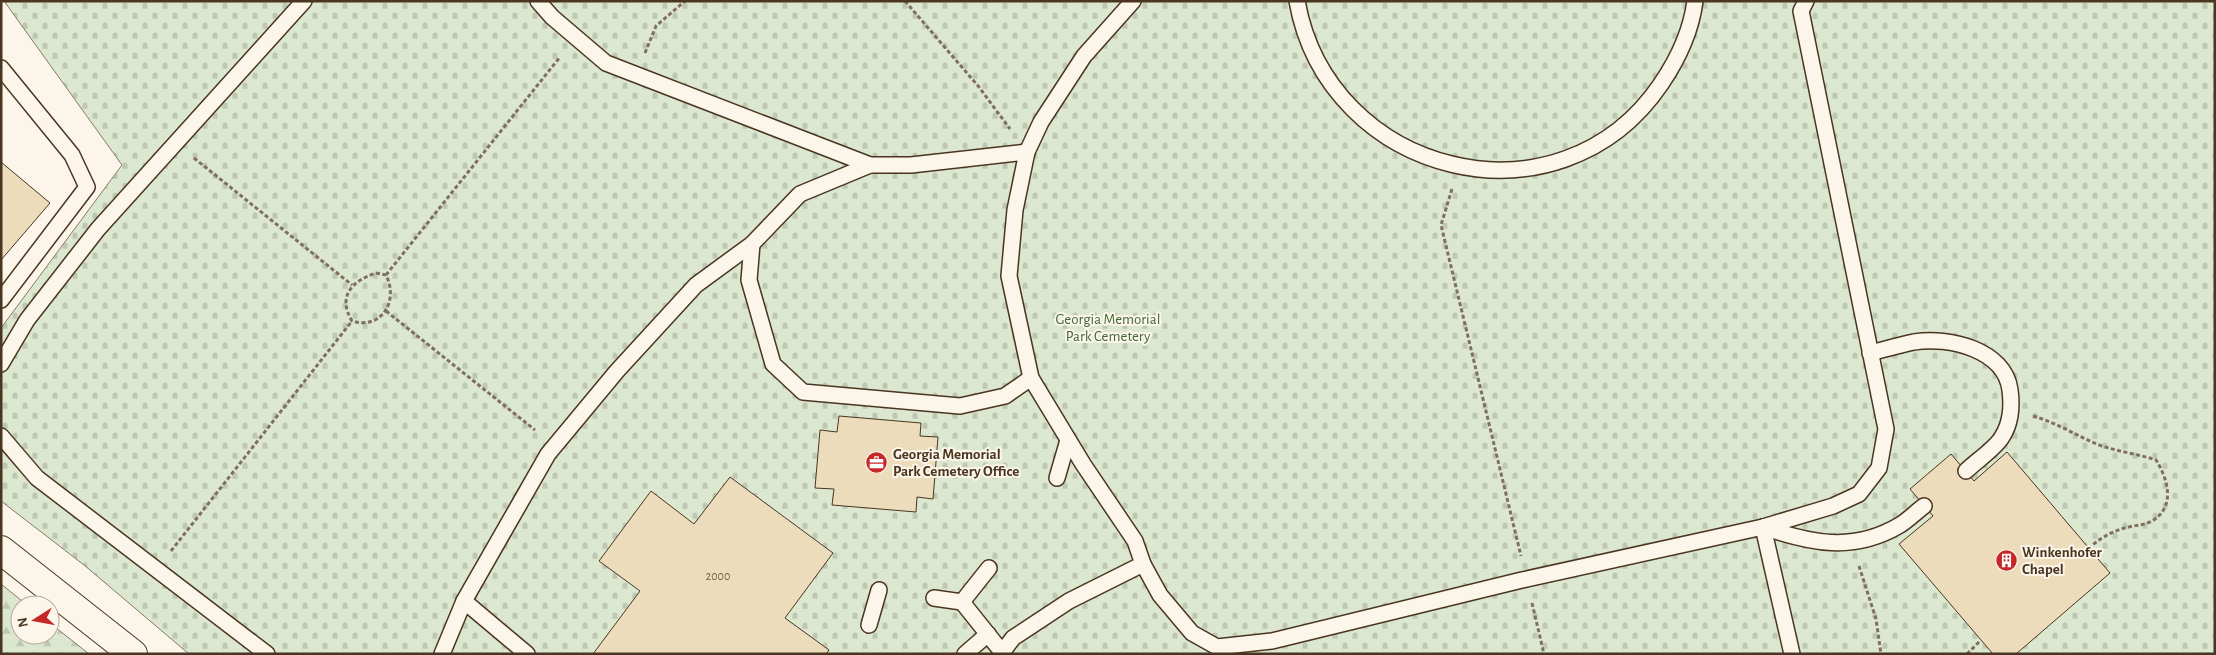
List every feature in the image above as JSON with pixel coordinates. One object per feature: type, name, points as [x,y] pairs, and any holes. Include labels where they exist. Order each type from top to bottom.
[{"type":"street","points":[[1,550],[133,654]]},
{"type":"lane","points":[[1,364],[27,320],[98,229],[304,1]]},
{"type":"lane","points":[[538,1],[552,17],[606,63],[870,165],[911,165],[1027,152]]},
{"type":"lane","points":[[1133,1],[1084,56],[1041,122],[1027,152],[1016,210],[1008,276],[1031,378],[1068,440],[1135,541],[1143,564],[1160,595],[1192,633],[1217,646],[1272,641],[1526,579],[1763,527],[1834,506],[1859,494],[1879,468],[1886,429],[1801,11],[1806,1]]},
{"type":"lane","points":[[1297,1],[1310,48],[1325,76],[1344,102],[1368,124],[1394,142],[1422,157],[1460,167],[1485,170],[1517,170],[1548,164],[1579,153],[1607,138],[1632,118],[1654,95],[1672,68],[1686,40],[1695,1]]},
{"type":"lane","points":[[1,68],[72,155],[87,186],[1,300]]},
{"type":"lane","points":[[442,654],[464,601],[555,446],[618,371],[696,285],[752,244],[800,194],[870,165]]},
{"type":"lane","points":[[752,244],[749,280],[773,364],[803,392],[960,406],[1005,396],[1031,378]]},
{"type":"lane","points":[[1870,353],[1916,342],[1943,343],[1970,348],[1995,360],[2009,380],[2012,408],[2002,438],[1966,470]]},
{"type":"lane","points":[[1,436],[36,478],[267,654]]},
{"type":"lane","points":[[1057,478],[1068,440]]},
{"type":"lane","points":[[1763,527],[1803,540],[1836,543],[1863,540],[1900,526],[1924,506]]},
{"type":"lane","points":[[1763,527],[1792,654]]},
{"type":"lane","points":[[934,598],[962,602],[1001,653],[1013,638],[1069,601],[1143,564]]},
{"type":"lane","points":[[962,602],[988,568]]},
{"type":"lane","points":[[869,625],[879,590]]},
{"type":"lane","points":[[464,601],[527,654]]},
{"type":"lane","points":[[965,654],[988,634]]},
{"type":"path","points":[[636,75],[656,26],[685,1]]},
{"type":"path","points":[[905,1],[979,87],[1027,152]]},
{"type":"path","points":[[386,275],[576,37]]},
{"type":"path","points":[[176,144],[352,285]]},
{"type":"path","points":[[1460,167],[1441,225],[1544,654]]},
{"type":"path","points":[[376,273],[386,275],[390,285],[391,300],[386,311],[376,319],[363,324],[352,321],[346,311],[346,296],[352,285],[360,278],[376,273]]},
{"type":"path","points":[[386,311],[555,446]]},
{"type":"path","points":[[156,569],[352,321]]},
{"type":"path","points":[[2010,412],[2065,427],[2086,440],[2113,450],[2156,460],[2168,486],[2166,506],[2160,515],[2151,522],[2116,530],[2089,548]]},
{"type":"path","points":[[1852,541],[1876,618],[1881,654]]},
{"type":"path","points":[[1968,654],[1981,640]]},
{"type":"green space","name":"Georgia Memorial Park Cemetery","points":[[4,1],[2215,1],[2215,654],[189,654],[84,565],[1,501],[1,328],[122,165]]},
{"type":"green space","points":[[1,584],[15,595],[10,595],[10,645],[60,645],[60,631],[89,654],[1,654]]},
{"type":"building","points":[[1,162],[50,203],[1,260]]},
{"type":"building","name":"Georgia Memorial Park Cemetery Office","points":[[839,416],[921,423],[920,436],[938,437],[933,499],[917,497],[916,512],[832,505],[834,489],[815,488],[820,430],[837,432]]},
{"type":"building","name":"Winkenhofer Chapel","points":[[2007,452],[2110,573],[2016,654],[1993,654],[1899,544],[1933,516],[1910,489],[1951,454],[1974,481]]},
{"type":"building","points":[[730,477],[833,553],[785,618],[829,650],[826,654],[593,654],[640,591],[599,561],[651,491],[694,524]]},
{"type":"place","name":"Georgia Memorial Park Cemetery Office","points":[[877,463]]},
{"type":"place","name":"Winkenhofer Chapel","points":[[2006,561]]}]
